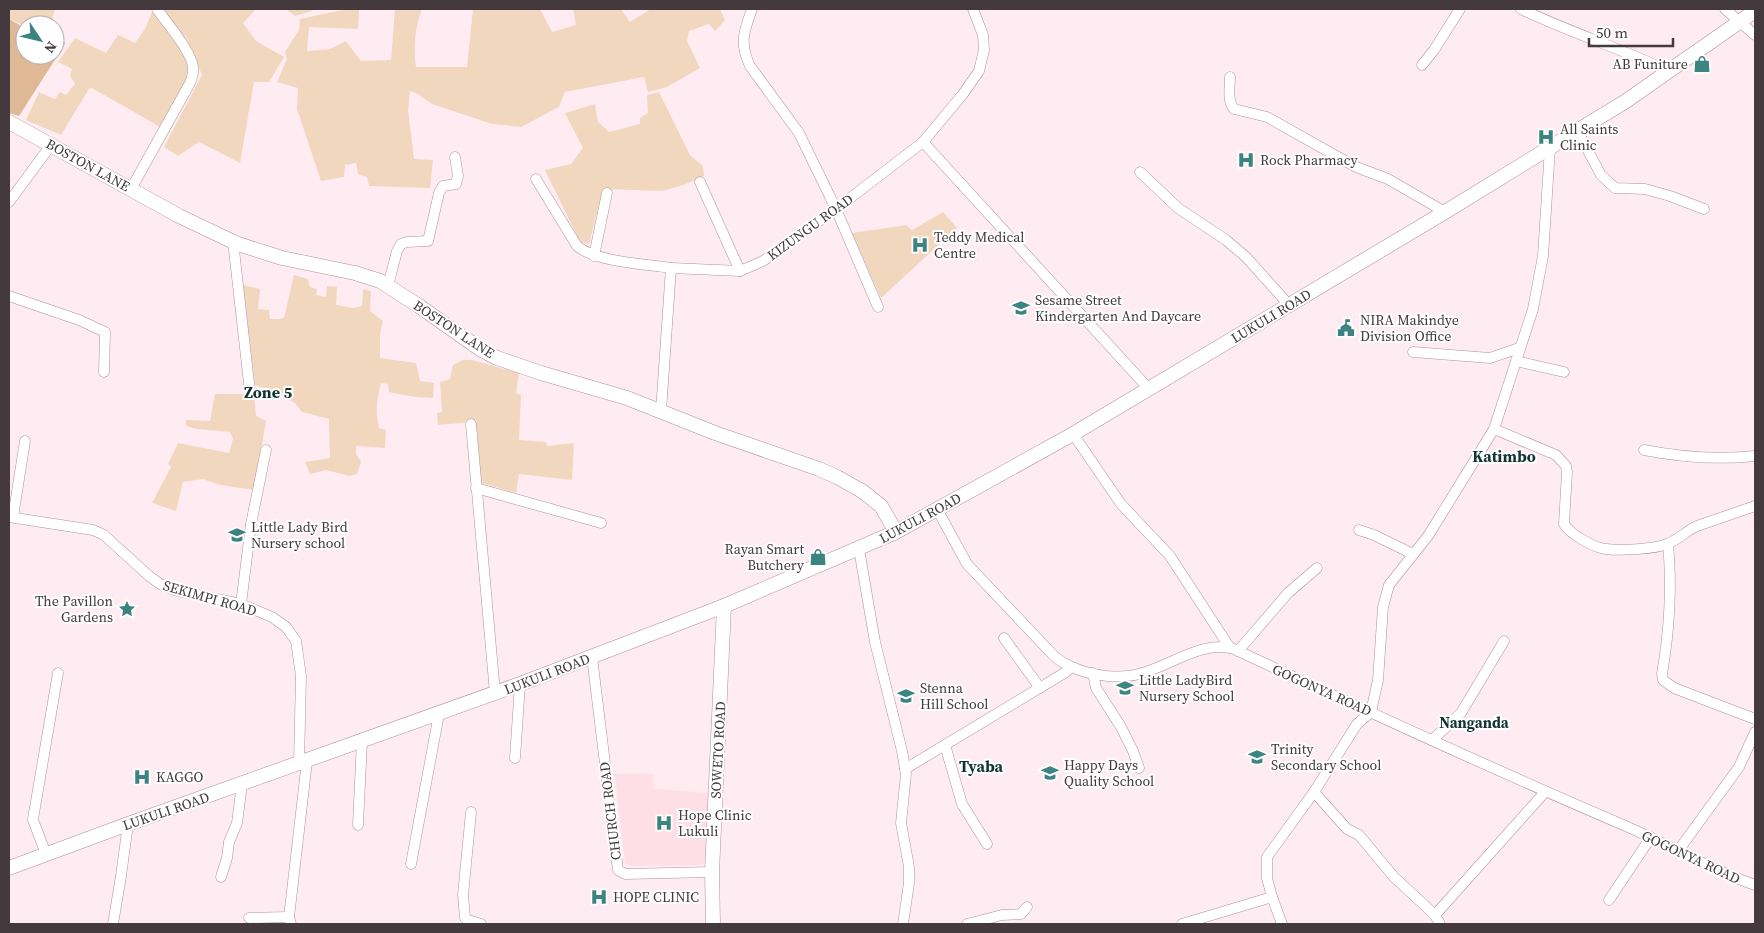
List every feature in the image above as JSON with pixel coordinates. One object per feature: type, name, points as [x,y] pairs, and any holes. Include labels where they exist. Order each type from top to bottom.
[{"type":"street","points":[[131,189],[193,76],[188,53],[157,9]]},
{"type":"street","points":[[752,9],[744,34],[746,58],[799,133],[836,209],[878,307]]},
{"type":"street","name":"KIZUNGU ROAD","points":[[594,256],[671,268],[740,271],[763,261],[836,209],[923,142],[963,94],[979,71],[984,50],[983,35],[974,9]]},
{"type":"street","points":[[1422,65],[1434,50],[1460,9]]},
{"type":"street","points":[[1521,9],[1550,23],[1643,59],[1668,71]]},
{"type":"street","points":[[1725,9],[1755,35]]},
{"type":"street","name":"LUKULI ROAD","points":[[9,868],[495,694],[724,606],[896,532],[1074,434],[1445,212],[1626,101],[1755,11]]},
{"type":"street","points":[[1230,77],[1230,98],[1234,109],[1267,117],[1356,167],[1388,179],[1445,212]]},
{"type":"street","name":"BOSTON LANE","points":[[9,122],[179,216],[233,241],[282,258],[370,277],[388,286],[497,358],[627,398],[715,433],[837,477],[862,491],[882,506],[896,532]]},
{"type":"street","points":[[1577,130],[1601,175],[1614,188],[1645,189],[1704,209]]},
{"type":"street","points":[[923,142],[1149,389]]},
{"type":"street","points":[[9,202],[51,145]]},
{"type":"street","points":[[1282,924],[1267,878],[1266,857],[1314,792],[1357,724],[1371,712],[1378,680],[1383,607],[1389,585],[1428,536],[1494,429],[1533,309],[1543,256],[1550,148]]},
{"type":"street","points":[[388,286],[395,258],[401,244],[428,241],[439,193],[443,186],[456,184],[458,176],[455,157]]},
{"type":"street","points":[[1140,172],[1178,208],[1226,240],[1246,257],[1289,305]]},
{"type":"street","points":[[536,180],[577,246],[594,256],[607,193]]},
{"type":"street","points":[[700,182],[740,271]]},
{"type":"street","points":[[233,241],[250,392]]},
{"type":"street","points":[[661,411],[671,268]]},
{"type":"street","points":[[9,296],[79,320],[105,332],[104,372]]},
{"type":"street","points":[[1413,352],[1490,358],[1520,348]]},
{"type":"street","points":[[1516,361],[1564,372]]},
{"type":"street","points":[[471,424],[495,694]]},
{"type":"street","points":[[1494,429],[1556,455],[1563,461],[1567,472],[1564,524],[1570,531],[1597,547],[1607,550],[1658,547],[1668,544],[1687,530],[1755,506]]},
{"type":"street","points":[[1074,434],[1121,504],[1170,556],[1234,650],[1288,593],[1317,568]]},
{"type":"street","points":[[11,517],[25,442]]},
{"type":"street","points":[[241,604],[251,524],[266,450]]},
{"type":"street","points":[[1644,450],[1672,456],[1740,458],[1755,456]]},
{"type":"street","points":[[476,488],[601,523]]},
{"type":"street","name":"GOGONYA ROAD","points":[[937,510],[967,564],[1054,656],[1071,667],[1093,673],[1130,676],[1143,673],[1188,654],[1214,646],[1234,650],[1545,792],[1652,837],[1732,877],[1755,886]]},
{"type":"street","name":"SEKIMPI ROAD","points":[[11,517],[93,530],[104,535],[148,576],[160,584],[174,590],[241,604],[280,621],[296,641],[301,676],[303,762],[290,920]]},
{"type":"street","points":[[1359,530],[1374,535],[1413,554]]},
{"type":"street","points":[[1668,544],[1670,563],[1668,640],[1662,674],[1663,680],[1674,688],[1755,719]]},
{"type":"street","points":[[859,549],[875,642],[905,769],[901,824],[909,867],[909,883],[903,924]]},
{"type":"street","name":"SOWETO ROAD","points":[[713,924],[712,872],[724,606]]},
{"type":"street","points":[[1004,638],[1040,688]]},
{"type":"street","points":[[1432,740],[1461,713],[1504,641]]},
{"type":"street","name":"CHURCH ROAD","points":[[592,657],[618,870],[625,874],[712,872]]},
{"type":"street","points":[[905,769],[1040,688],[1071,667]]},
{"type":"street","points":[[46,854],[33,820],[58,673]]},
{"type":"street","points":[[1093,673],[1096,688],[1121,727],[1139,768]]},
{"type":"street","points":[[514,758],[520,684]]},
{"type":"street","points":[[411,864],[439,714]]},
{"type":"street","points":[[1678,851],[1739,767],[1755,732]]},
{"type":"street","points":[[358,826],[362,741]]},
{"type":"street","points":[[945,745],[962,804],[987,844]]},
{"type":"street","points":[[221,877],[227,858],[229,842],[237,823],[242,784]]},
{"type":"street","points":[[1314,792],[1348,829],[1359,835],[1405,889],[1438,920],[1545,792]]},
{"type":"street","points":[[471,812],[463,895],[465,918],[481,924]]},
{"type":"street","points":[[113,924],[128,824]]},
{"type":"street","points":[[1609,900],[1652,837]]},
{"type":"street","points":[[1182,924],[1272,897]]},
{"type":"street","points":[[968,924],[1002,915],[1021,914],[1027,907]]},
{"type":"street","points":[[249,918],[290,920]]},
{"type":"shaded area","points":[[9,9],[55,9],[53,15],[15,15],[15,22],[9,19]]},
{"type":"shaded area","points":[[163,9],[256,9],[243,23],[256,41],[284,57],[269,82],[254,82],[240,163],[199,142],[178,156],[164,147],[202,75],[187,39]]},
{"type":"shaded area","points":[[286,9],[312,9],[312,11],[295,16]]},
{"type":"shaded area","points":[[347,9],[359,10],[358,29],[309,27],[307,51],[330,49],[346,41],[361,61],[391,60],[395,9],[422,9],[415,38],[416,67],[467,67],[473,9],[540,9],[552,32],[576,25],[573,9],[621,9],[630,22],[651,9],[720,9],[725,20],[715,31],[709,24],[689,31],[687,41],[700,68],[667,87],[648,92],[644,77],[565,92],[559,107],[521,127],[492,124],[432,104],[410,91],[408,110],[414,159],[433,160],[430,188],[369,186],[367,177],[358,174],[356,163],[345,165],[344,177],[321,181],[297,109],[298,88],[277,82],[287,59],[285,52],[299,30],[300,19]]},
{"type":"shaded area","points":[[153,10],[187,58],[188,76],[179,98],[160,127],[92,88],[89,89],[61,135],[26,120],[39,92],[55,99],[60,92],[66,95],[75,84],[70,76],[72,69],[64,65],[65,52],[75,38],[106,53],[118,35],[135,43],[145,29]]},
{"type":"shaded area","points":[[9,19],[15,22],[15,65],[52,65],[19,116],[9,113]]},
{"type":"shaded area","points":[[659,92],[690,155],[703,166],[704,176],[663,191],[603,189],[589,244],[580,242],[545,170],[571,164],[583,148],[565,113],[595,104],[598,122],[609,132],[640,124],[640,118],[648,113],[647,95]]},
{"type":"shaded area","points":[[943,212],[957,228],[881,298],[852,233],[906,225],[912,230]]},
{"type":"shaded area","points":[[294,275],[308,279],[310,287],[317,289],[316,295],[326,297],[327,286],[337,287],[336,305],[353,308],[362,306],[363,289],[371,291],[370,311],[383,321],[380,334],[380,358],[416,363],[420,381],[434,383],[433,398],[389,392],[388,384],[381,383],[377,416],[379,428],[386,430],[385,448],[356,446],[356,454],[361,462],[357,474],[349,476],[326,470],[310,474],[305,462],[330,458],[329,419],[302,412],[295,403],[271,390],[255,385],[243,285],[260,289],[258,309],[269,310],[270,319],[279,319],[284,318]]},
{"type":"shaded area","points":[[463,360],[472,360],[519,373],[516,393],[521,395],[519,440],[546,442],[547,446],[574,443],[572,480],[519,474],[516,493],[478,482],[476,425],[474,422],[438,425],[437,413],[442,412],[440,382],[450,379],[453,365]]},
{"type":"shaded area","points":[[215,394],[248,394],[254,396],[256,416],[266,421],[255,490],[220,485],[203,479],[183,482],[176,511],[152,503],[171,467],[168,464],[178,443],[229,453],[233,439],[230,432],[186,426],[186,420],[210,421]]},
{"type":"shaded area","name":"Hope Clinic Lukuli","points":[[615,774],[653,774],[654,789],[710,793],[706,862],[700,865],[631,866],[625,862]]},
{"type":"place","name":"AB Funiture","points":[[1702,64]]},
{"type":"place","name":"All Saints Clinic","points":[[1546,137]]},
{"type":"place","name":"Rock Pharmacy","points":[[1246,160]]},
{"type":"place","name":"Teddy Medical Centre","points":[[920,245]]},
{"type":"place","name":"Sesame Street Kindergarten And Daycare","points":[[1021,308]]},
{"type":"place","name":"NIRA Makindye Division Office","points":[[1346,328]]},
{"type":"place","name":"Little Lady Bird Nursery school","points":[[237,535]]},
{"type":"place","name":"Rayan Smart Butchery","points":[[818,557]]},
{"type":"place","name":"The Pavillon Gardens","points":[[127,609]]},
{"type":"place","name":"Little LadyBird Nursery School","points":[[1125,688]]},
{"type":"place","name":"Stenna Hill School","points":[[906,696]]},
{"type":"place","name":"Trinity Secondary School","points":[[1257,757]]},
{"type":"place","name":"Happy Days Quality School","points":[[1050,773]]},
{"type":"place","name":"KAGGO","points":[[142,777]]},
{"type":"place","name":"Hope Clinic Lukuli","points":[[664,823]]},
{"type":"place","name":"HOPE CLINIC","points":[[599,897]]},
{"type":"district","name":"Zone 5","points":[[268,392]]},
{"type":"district","name":"Katimbo","points":[[1504,456]]},
{"type":"district","name":"Nanganda","points":[[1474,722]]},
{"type":"district","name":"Tyaba","points":[[981,766]]}]
